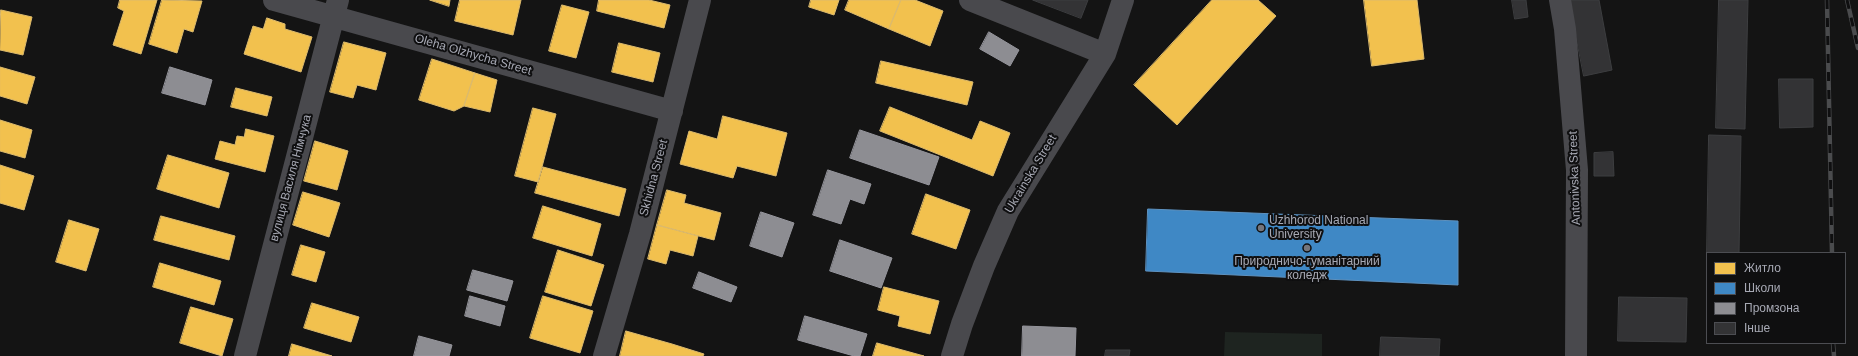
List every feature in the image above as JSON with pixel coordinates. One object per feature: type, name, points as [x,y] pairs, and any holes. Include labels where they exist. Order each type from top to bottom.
[{"type":"street","name":"Oleha Olzhycha Street","points":[[274,0],[336,8],[672,111]]},
{"type":"street","name":"Skhidna Street","points":[[604,356],[640,234],[700,0]]},
{"type":"street","points":[[970,0],[1105,54]]},
{"type":"street","name":"Ukrainska Street","points":[[952,356],[962,324],[984,266],[1008,212],[1105,54],[1123,0]]},
{"type":"street","name":"Antonivska Street","points":[[1560,0],[1565,29],[1577,170],[1576,356]]},
{"type":"street","name":"вулиця Василя Німчука","points":[[245,356],[336,8]]},
{"type":"shaded area","points":[[1225,332],[1322,334],[1322,356],[1224,356]]},
{"type":"building: Житло","points":[[120,0],[157,0],[141,54],[113,45],[124,11],[118,8]]},
{"type":"building: Житло","points":[[162,0],[202,1],[193,32],[184,29],[177,53],[149,44]]},
{"type":"building: Житло","points":[[430,0],[450,0],[449,6]]},
{"type":"building: Житло","points":[[460,0],[521,0],[513,35],[455,21]]},
{"type":"building: Житло","points":[[599,0],[649,0],[670,5],[664,28],[597,11]]},
{"type":"building: Житло","points":[[811,0],[839,0],[834,15],[809,7]]},
{"type":"building: Житло","points":[[849,0],[901,0],[889,29],[845,10]]},
{"type":"building: Житло","points":[[901,0],[915,0],[943,11],[930,46],[889,29]]},
{"type":"building: Житло","points":[[1212,0],[1258,0],[1276,16],[1177,125],[1134,85]]},
{"type":"building: Житло","points":[[1364,0],[1417,0],[1424,59],[1372,66]]},
{"type":"building: Житло","points":[[562,5],[589,12],[576,58],[549,51]]},
{"type":"building: Житло","points":[[1,10],[32,17],[23,55],[0,50]]},
{"type":"building: Житло","points":[[267,18],[285,24],[285,29],[312,37],[301,72],[244,54],[253,26],[263,29]]},
{"type":"building: Житло","points":[[344,42],[386,53],[376,90],[357,85],[353,98],[330,92]]},
{"type":"building: Житло","points":[[619,43],[660,53],[653,82],[612,72]]},
{"type":"building: Житло","points":[[432,59],[475,73],[464,106],[454,111],[419,100]]},
{"type":"building: Житло","points":[[881,61],[973,82],[967,105],[876,83]]},
{"type":"building: Житло","points":[[0,67],[35,77],[27,104],[0,96]]},
{"type":"building: Житло","points":[[475,73],[497,80],[490,112],[464,106]]},
{"type":"building: Житло","points":[[236,88],[272,97],[267,116],[231,107]]},
{"type":"building: Житло","points":[[890,107],[972,140],[980,121],[1010,133],[993,176],[880,131]]},
{"type":"building: Житло","points":[[533,108],[556,114],[538,182],[515,176]]},
{"type":"building: Житло","points":[[723,116],[787,133],[776,176],[737,166],[733,178],[680,164],[689,131],[717,139]]},
{"type":"building: Житло","points":[[0,120],[32,130],[25,158],[0,151]]},
{"type":"building: Житло","points":[[246,129],[274,136],[265,172],[215,159],[220,141],[235,145],[237,136],[244,137]]},
{"type":"building: Житло","points":[[315,141],[348,151],[337,190],[304,181]]},
{"type":"building: Житло","points":[[168,155],[229,173],[219,208],[157,189]]},
{"type":"building: Житло","points":[[0,165],[34,176],[24,210],[0,203]]},
{"type":"building: Житло","points":[[543,167],[626,189],[619,216],[535,193]]},
{"type":"building: Житло","points":[[667,190],[686,195],[684,203],[721,213],[714,240],[657,225]]},
{"type":"building: Житло","points":[[303,192],[340,203],[329,237],[293,225]]},
{"type":"building: Житло","points":[[926,194],[970,210],[956,249],[912,234]]},
{"type":"building: Житло","points":[[543,206],[601,224],[592,256],[533,238]]},
{"type":"building: Житло","points":[[161,216],[235,236],[229,260],[154,240]]},
{"type":"building: Житло","points":[[69,220],[99,229],[86,271],[56,262]]},
{"type":"building: Житло","points":[[657,225],[698,236],[693,256],[670,250],[666,264],[648,259]]},
{"type":"building: Житло","points":[[301,245],[325,252],[316,282],[292,275]]},
{"type":"building: Житло","points":[[558,250],[604,265],[591,306],[545,292]]},
{"type":"building: Житло","points":[[160,263],[221,281],[214,305],[153,287]]},
{"type":"building: Житло","points":[[884,287],[939,301],[930,334],[898,326],[900,316],[878,310]]},
{"type":"building: Житло","points":[[543,296],[593,311],[580,353],[530,338]]},
{"type":"building: Житло","points":[[312,303],[359,317],[351,342],[304,328]]},
{"type":"building: Житло","points":[[191,307],[233,319],[222,356],[180,343]]},
{"type":"building: Житло","points":[[626,331],[704,354],[703,356],[620,356]]},
{"type":"building: Житло","points":[[877,343],[924,356],[873,356]]},
{"type":"building: Житло","points":[[292,344],[332,356],[289,356]]},
{"type":"building: Школи","points":[[1148,209],[1458,221],[1458,285],[1146,271]]},
{"type":"building: Промзона","points":[[989,32],[1019,50],[1010,66],[980,49]]},
{"type":"building: Промзона","points":[[170,67],[212,80],[205,105],[162,93]]},
{"type":"building: Промзона","points":[[860,130],[939,157],[929,185],[850,158]]},
{"type":"building: Промзона","points":[[828,170],[871,184],[864,204],[850,199],[841,224],[813,215]]},
{"type":"building: Промзона","points":[[761,212],[794,223],[782,257],[750,246]]},
{"type":"building: Промзона","points":[[840,240],[892,258],[881,288],[830,271]]},
{"type":"building: Промзона","points":[[473,270],[513,281],[507,301],[467,290]]},
{"type":"building: Промзона","points":[[699,272],[737,287],[731,302],[693,288]]},
{"type":"building: Промзона","points":[[470,296],[505,306],[500,326],[465,316]]},
{"type":"building: Промзона","points":[[805,316],[867,334],[860,356],[854,356],[798,340]]},
{"type":"building: Промзона","points":[[1023,326],[1076,328],[1075,356],[1022,356]]},
{"type":"building: Промзона","points":[[419,336],[452,345],[449,356],[414,356]]},
{"type":"building: Інше","points":[[1033,0],[1088,0],[1081,18]]},
{"type":"building: Інше","points":[[1512,0],[1526,0],[1528,17],[1515,19]]},
{"type":"building: Інше","points":[[1569,0],[1599,0],[1612,70],[1584,76]]},
{"type":"building: Інше","points":[[1719,0],[1748,0],[1745,129],[1716,128]]},
{"type":"building: Інше","points":[[1779,79],[1813,79],[1813,127],[1780,128]]},
{"type":"building: Інше","points":[[1709,135],[1741,136],[1739,252],[1707,252]]},
{"type":"building: Інше","points":[[1613,152],[1614,176],[1594,176],[1594,153]]},
{"type":"building: Інше","points":[[1619,297],[1687,298],[1686,342],[1618,341]]},
{"type":"building: Інше","points":[[1381,337],[1440,339],[1439,356],[1380,356]]},
{"type":"building: Інше","points":[[1106,350],[1130,350],[1129,356],[1105,356]]},
{"type":"railway","points":[[1827,0],[1832,252]]},
{"type":"railway","points":[[1847,0],[1858,48]]},
{"type":"railway","points":[[1833,344],[1834,356]]},
{"type":"place","name":"Uzhhorod National University","points":[[1261,228]]},
{"type":"place","name":"Природничо-гуманітарний коледж","points":[[1307,248]]}]
